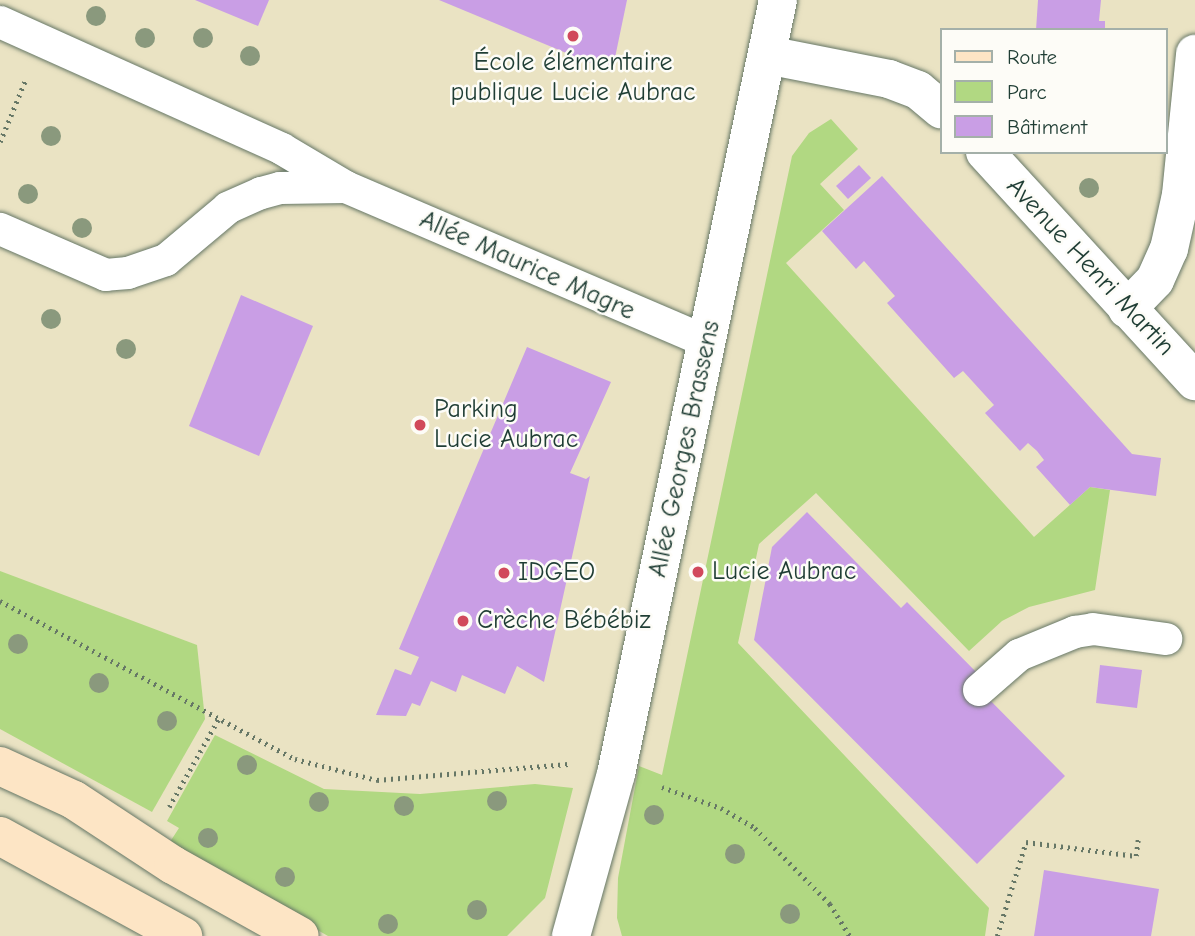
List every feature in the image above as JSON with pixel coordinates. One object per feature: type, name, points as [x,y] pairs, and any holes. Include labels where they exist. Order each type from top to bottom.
[{"type":"main road","points":[[0,766],[74,800],[173,865],[300,936]]},
{"type":"main road","points":[[0,836],[183,936]]},
{"type":"street","name":"Allée Georges Brassens","points":[[571,936],[616,774],[778,0]]},
{"type":"street","points":[[1127,309],[1155,280],[1169,249],[1181,195],[1195,54]]},
{"type":"street","points":[[767,55],[889,79],[918,90],[940,108]]},
{"type":"street","name":"Avenue Henri Martin","points":[[987,154],[1195,381]]},
{"type":"lane","name":"Allée Maurice Magre","points":[[0,22],[182,108],[282,149],[346,187],[708,342]]},
{"type":"lane","points":[[0,229],[106,275],[128,273],[166,260],[228,208],[261,193],[280,188],[346,187]]},
{"type":"lane","points":[[979,690],[1019,655],[1058,637],[1094,629],[1166,639]]},
{"type":"path","points":[[0,142],[42,40]]},
{"type":"path","points":[[0,601],[220,716],[295,759],[377,780],[565,763],[685,793],[755,828],[830,904],[850,936]]},
{"type":"path","points":[[164,816],[220,716]]},
{"type":"path","points":[[997,936],[1026,842],[1136,856],[1138,839]]},
{"type":"green space","points":[[831,119],[858,149],[820,184],[844,210],[786,263],[1034,537],[1090,487],[1110,490],[1095,590],[1029,607],[1002,621],[969,651],[816,493],[759,544],[738,643],[989,908],[985,936],[622,936],[617,918],[618,878],[639,766],[662,775],[792,156],[809,133]]},
{"type":"green space","points":[[0,571],[197,645],[205,719],[152,812],[0,729]]},
{"type":"green space","points":[[215,735],[324,789],[420,794],[535,784],[573,788],[545,898],[507,936],[328,936],[168,845],[179,828],[167,821]]},
{"type":"building","points":[[195,0],[269,0],[258,26]]},
{"type":"building","name":"École élémentaire publique Lucie Aubrac","points":[[439,0],[627,0],[612,72]]},
{"type":"building","points":[[1038,0],[1101,0],[1099,21],[1105,21],[1105,28],[1036,28]]},
{"type":"building","points":[[859,165],[871,178],[848,199],[836,186]]},
{"type":"building","points":[[882,176],[1132,454],[1161,458],[1156,496],[1090,487],[1070,505],[1036,467],[1044,460],[1037,451],[1028,443],[1020,451],[985,413],[994,405],[963,371],[954,378],[887,303],[895,296],[864,261],[856,269],[822,231]]},
{"type":"building","points":[[241,295],[313,326],[259,456],[189,426]]},
{"type":"building","points":[[527,347],[611,382],[570,473],[586,479],[590,476],[544,682],[517,666],[505,694],[462,675],[456,692],[431,681],[420,706],[412,703],[406,716],[376,715],[395,669],[411,675],[419,657],[399,649]]},
{"type":"building","points":[[807,512],[901,608],[907,602],[983,679],[976,686],[1065,776],[977,864],[754,640],[772,547]]},
{"type":"building","points":[[1100,665],[1142,670],[1137,708],[1096,703]]},
{"type":"building","points":[[1044,870],[1159,889],[1151,936],[1034,936]]},
{"type":"place","name":"École élémentaire publique Lucie Aubrac","points":[[573,36]]},
{"type":"place","name":"Parking Lucie Aubrac","points":[[420,425]]},
{"type":"place","name":"Lucie Aubrac","points":[[698,572]]},
{"type":"place","name":"IDGEO","points":[[504,573]]},
{"type":"place","name":"Crèche Bébébiz","points":[[463,621]]}]
